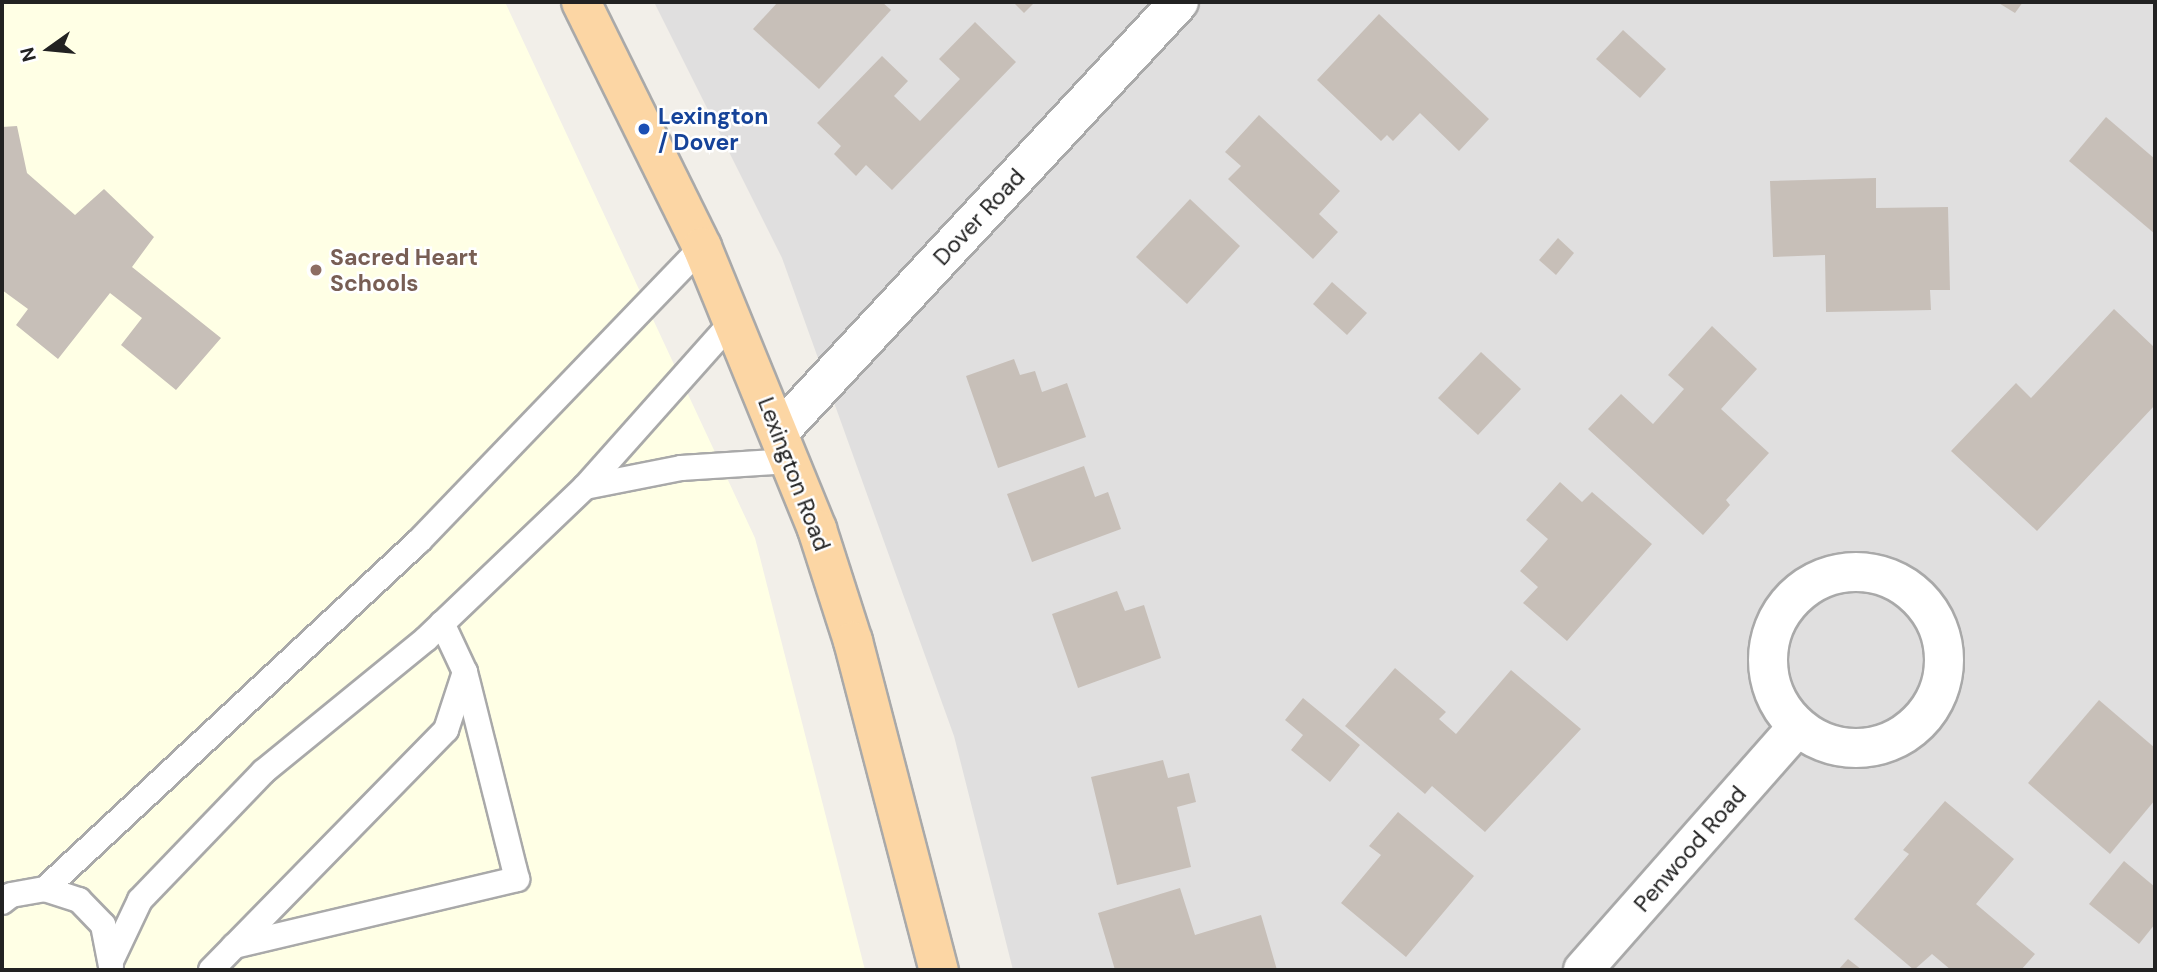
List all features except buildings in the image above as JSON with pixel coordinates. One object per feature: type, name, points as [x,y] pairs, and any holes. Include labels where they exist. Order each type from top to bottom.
[{"type":"main road","name":"Lexington Road","points":[[581,2],[702,247],[784,447],[853,641],[939,970]]},
{"type":"street","name":"Dover Road","points":[[784,447],[1179,2]]},
{"type":"street","points":[[1848,571],[1877,573],[1904,585],[1926,605],[1940,631],[1945,660],[1940,688],[1927,714],[1906,734],[1879,746],[1850,749],[1822,742],[1797,727],[1778,704],[1768,676],[1769,647],[1777,619],[1795,595],[1819,579],[1848,571]]},
{"type":"street","name":"Penwood Road","points":[[1583,970],[1797,727]]},
{"type":"lane","points":[[45,889],[419,541],[702,247]]},
{"type":"lane","points":[[111,965],[140,900],[263,772],[442,623],[585,487],[733,321]]},
{"type":"lane","points":[[585,487],[784,447]]},
{"type":"lane","points":[[234,946],[517,879],[465,672],[442,623]]},
{"type":"lane","points":[[211,970],[446,730],[465,672]]},
{"type":"lane","points":[[2,902],[11,895],[45,889],[79,900],[103,925],[111,965]]},
{"type":"shaded area","name":"Sacred Heart Schools","points":[[2,2],[505,2],[755,538],[865,970],[2,970]]},
{"type":"shaded area","points":[[654,2],[2155,2],[2155,970],[1013,970],[954,736],[782,258]]},
{"type":"place","name":"Lexington / Dover","points":[[644,129]]},
{"type":"place","name":"Sacred Heart Schools","points":[[316,270]]}]
